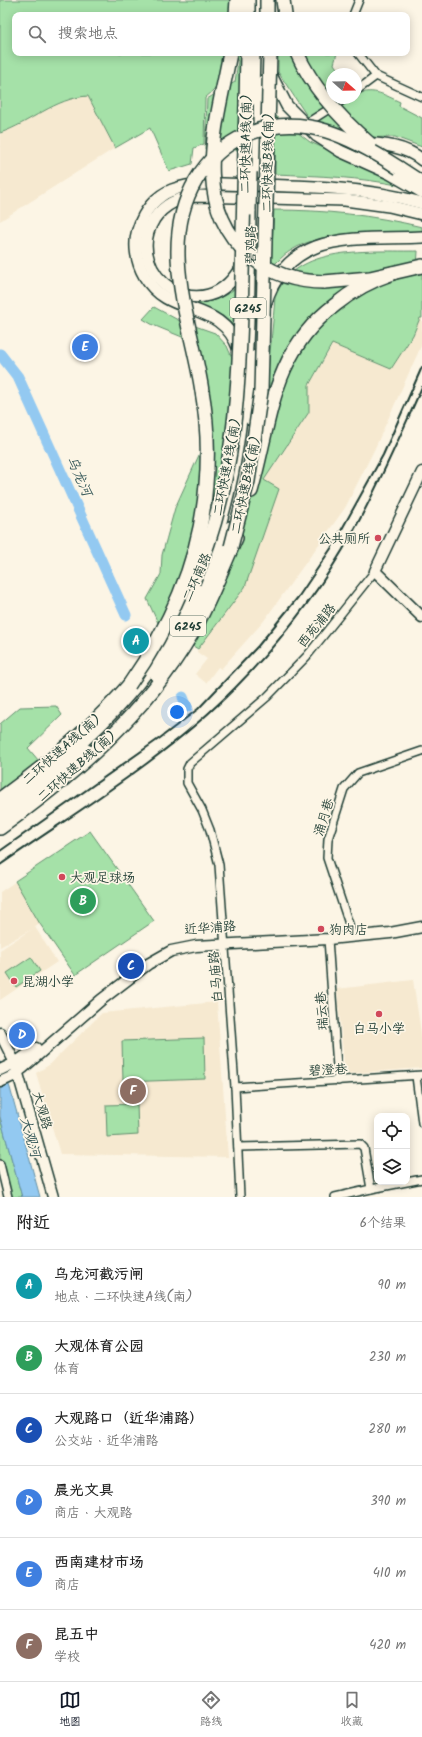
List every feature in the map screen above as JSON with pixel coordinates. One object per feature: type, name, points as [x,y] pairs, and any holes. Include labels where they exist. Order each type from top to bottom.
[{"type":"highway","points":[[236,12],[238,0]]},
{"type":"highway","points":[[248,0],[248,12]]},
{"type":"highway","points":[[255,12],[256,0]]},
{"type":"highway","points":[[267,0],[267,12]]},
{"type":"highway","points":[[271,0],[271,12]]},
{"type":"highway","points":[[283,0],[285,12]]},
{"type":"highway","points":[[229,56],[215,133],[212,168],[216,201],[221,216],[232,236],[246,252],[261,264],[278,274],[296,280],[316,282],[339,282],[393,273],[422,266]]},
{"type":"highway","name":"二环快速A线(南)","points":[[0,799],[78,738],[129,684],[164,634],[192,584],[215,524],[228,466],[235,416],[240,350],[247,56]]},
{"type":"highway","name":"二环快速B线(南)","points":[[0,828],[84,762],[120,728],[142,704],[169,669],[191,634],[212,594],[231,547],[248,481],[260,391],[270,56]]},
{"type":"highway","points":[[299,56],[314,83],[336,111],[363,139],[399,168]]},
{"type":"highway","points":[[129,684],[154,646],[177,599],[196,548],[204,506],[207,462],[205,417],[199,372],[182,295],[178,258],[178,241],[182,216],[194,184],[205,166],[228,145],[254,132],[282,126],[308,126],[332,132],[365,147],[422,183]]},
{"type":"highway","points":[[231,547],[250,496],[274,393],[292,352],[307,330],[332,306],[366,285],[393,273]]},
{"type":"main road","name":"碧鸡路","points":[[254,56],[256,172],[255,364]]},
{"type":"main road","name":"碧鸡路","points":[[256,172],[265,56]]},
{"type":"main road","points":[[266,56],[269,72],[275,86],[287,106],[305,126],[330,146],[384,170],[422,192]]},
{"type":"main road","points":[[305,126],[323,136],[339,140],[399,148],[413,153],[422,160]]},
{"type":"main road","points":[[245,390],[239,351],[228,329],[212,317],[168,300],[152,287],[144,276],[137,256],[137,235],[141,221],[153,203],[174,189],[185,186],[211,184],[346,189],[380,193],[422,203]]},
{"type":"main road","points":[[250,226],[248,246],[239,270],[230,283],[213,294],[193,297],[178,293],[164,284],[151,265],[147,242],[151,225],[165,207],[173,201],[187,197],[218,195],[339,199],[389,206],[422,214]]},
{"type":"main road","name":"碧鸡路","points":[[245,390],[250,226],[255,210]]},
{"type":"main road","points":[[255,364],[259,332],[267,300],[281,271],[296,256],[311,248],[328,242],[422,237]]},
{"type":"main road","name":"二环南路","points":[[0,819],[65,769],[112,727],[152,680],[185,631],[212,576],[234,512],[250,432],[255,364]]},
{"type":"main road","name":"二环南路","points":[[0,808],[64,758],[105,721],[145,675],[177,626],[204,573],[221,526],[235,467],[245,390]]},
{"type":"street","points":[[354,12],[359,0]]},
{"type":"street","points":[[360,56],[376,76],[422,97]]},
{"type":"street","points":[[362,86],[376,76]]},
{"type":"street","points":[[305,126],[337,104]]},
{"type":"street","name":"西苑浦路","points":[[190,764],[267,697],[307,656],[375,571],[422,472]]},
{"type":"street","points":[[375,571],[422,617]]},
{"type":"street","name":"涌月巷","points":[[353,934],[327,858],[328,839],[344,790],[358,773],[422,751]]},
{"type":"street","name":"白马庙路","points":[[190,764],[187,769],[187,783],[207,823],[219,865],[235,1087],[240,1197]]},
{"type":"street","name":"近华浦路","points":[[16,1068],[31,1052],[96,996],[158,951],[181,941],[224,942],[328,938],[422,922]]},
{"type":"street","name":"近华浦路","points":[[224,942],[353,934],[422,927]]},
{"type":"street","name":"瑞云巷","points":[[328,938],[338,1081]]},
{"type":"street","name":"大观路","points":[[0,1033],[16,1068],[53,1197]]},
{"type":"street","points":[[2,1069],[16,1068]]},
{"type":"street","points":[[4,1080],[16,1068]]},
{"type":"street","points":[[419,1076],[422,1123]]},
{"type":"street","name":"碧澄巷","points":[[235,1087],[419,1076]]},
{"type":"street","points":[[238,1147],[360,1144],[364,1148],[371,1189]]},
{"type":"street","points":[[0,1164],[8,1197]]},
{"type":"street","points":[[334,1197],[422,1179]]},
{"type":"shaded area","points":[[88,95],[115,148],[0,221],[0,133],[11,129],[43,111],[77,96]]},
{"type":"shaded area","points":[[420,317],[422,318],[422,344],[375,448],[345,508],[263,622],[221,669],[218,667],[206,683],[195,674],[207,659],[197,652],[198,649],[245,587],[264,481],[309,412],[309,385],[333,344],[391,369],[413,335]]},
{"type":"shaded area","points":[[90,831],[154,921],[75,975],[40,924],[35,927],[57,962],[0,1000],[0,950],[32,929],[0,947],[0,892]]},
{"type":"shaded area","name":"白马小学","points":[[413,980],[422,1039],[422,1068],[345,1074],[337,989]]},
{"type":"shaded area","points":[[217,1002],[228,1157],[60,1154],[36,1073],[49,1065],[102,1013]]},
{"type":"green space","points":[[0,0],[242,0],[242,12],[12,12],[12,56],[225,56],[220,85],[205,98],[204,144],[194,148],[192,164],[169,171],[150,128],[115,148],[88,96],[65,101],[11,129],[0,133]]},
{"type":"green space","points":[[234,56],[241,56],[237,150],[205,149],[207,99],[235,82],[238,61]]},
{"type":"green space","points":[[278,56],[336,56],[334,64],[337,68],[326,68],[326,104],[362,104],[362,93],[364,92],[379,93],[389,97],[400,102],[399,106],[422,118],[422,147],[395,137],[352,138],[319,126],[307,116],[278,72]]},
{"type":"green space","points":[[276,116],[310,142],[367,167],[402,186],[355,179],[275,174]]},
{"type":"green space","points":[[274,210],[330,212],[367,216],[422,227],[422,233],[354,233],[320,238],[290,251],[271,267]]},
{"type":"green space","points":[[418,251],[417,268],[422,270],[422,318],[420,318],[413,335],[391,369],[332,344],[309,385],[309,412],[264,480],[279,489],[245,587],[198,649],[193,646],[212,611],[224,584],[246,507],[264,403],[275,298],[285,280],[299,268],[316,259],[336,254],[358,252]]},
{"type":"green space","points":[[239,285],[238,329],[223,316],[185,302],[206,302],[216,299],[226,295]]},
{"type":"green space","points":[[154,307],[178,320],[215,333],[227,346],[233,360],[226,440],[220,476],[211,513],[202,546],[161,625],[158,623],[147,599],[161,574],[162,555],[175,508],[204,444],[196,380],[187,339],[153,325],[143,319]]},
{"type":"green space","points":[[56,706],[62,715],[28,748],[39,761],[0,790],[0,724],[20,707]]},
{"type":"green space","points":[[90,831],[154,921],[75,975],[40,924],[15,881]]},
{"type":"green space","points":[[31,957],[40,971],[16,987],[7,973]]},
{"type":"green space","points":[[204,1038],[205,1079],[123,1082],[122,1041]]},
{"type":"green space","points":[[137,1104],[138,1135],[107,1137],[106,1105]]},
{"type":"green space","points":[[0,1117],[22,1197],[5,1197],[0,1177]]},
{"type":"water","points":[[0,1061],[10,1088],[40,1197],[22,1197],[0,1117]]},
{"type":"waterway","name":"乌龙河","points":[[0,354],[18,377],[126,615]]},
{"type":"waterway","name":"乌龙河","points":[[183,697],[187,707]]},
{"type":"railway","points":[[0,851],[160,738],[198,709],[258,646],[299,596],[332,547],[383,455],[422,367]]},
{"type":"railway","points":[[0,865],[122,782],[181,737],[235,688],[268,652],[314,594],[341,553],[372,496],[422,387]]},
{"type":"place","name":"西南建材市场","points":[[85,347]]},
{"type":"place","name":"公共厕所","points":[[378,538]]},
{"type":"place","name":"乌龙河截污闸","points":[[136,641]]},
{"type":"place","name":"大观足球场","points":[[62,877]]},
{"type":"place","name":"大观体育公园","points":[[83,901]]},
{"type":"place","name":"狗肉店","points":[[321,929]]},
{"type":"place","name":"大观路口（近华浦路）","points":[[131,966]]},
{"type":"place","name":"昆湖小学","points":[[14,981]]},
{"type":"place","name":"白马小学","points":[[379,1014]]},
{"type":"place","name":"晨光文具","points":[[22,1035]]},
{"type":"place","name":"昆五中","points":[[133,1091]]},
{"type":"water label","name":"大观河","points":[[31,1137]]}]
